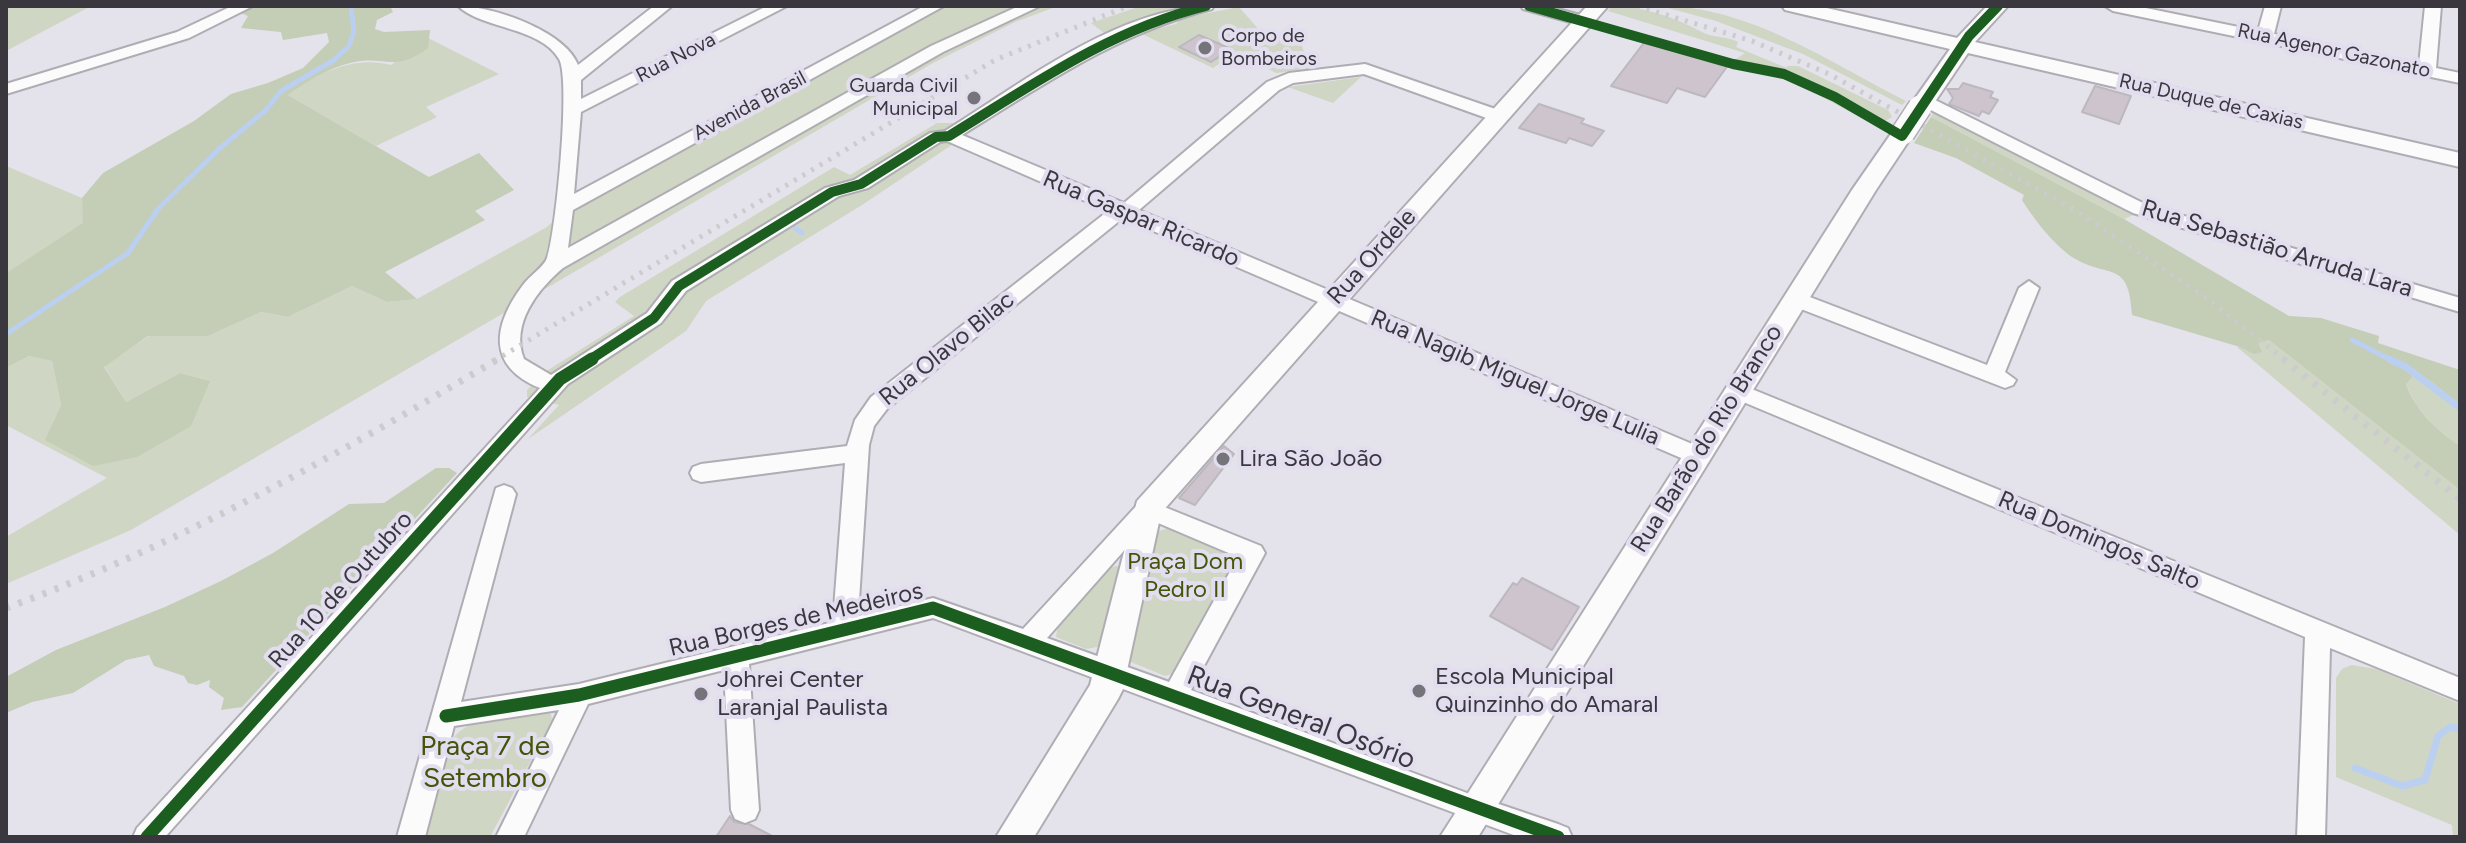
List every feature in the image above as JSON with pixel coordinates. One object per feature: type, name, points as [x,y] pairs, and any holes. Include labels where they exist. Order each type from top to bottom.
[{"type":"main road","name":"Rua Duque de Caxias","points":[[1792,6],[1966,41],[2460,160]]},
{"type":"main road","points":[[1966,41],[1983,6]]},
{"type":"main road","points":[[1966,41],[1998,6]]},
{"type":"main road","name":"Rua Ordele","points":[[1147,509],[1593,12]]},
{"type":"main road","name":"Rua Barão do Rio Branco","points":[[1458,837],[1795,299],[1966,41]]},
{"type":"main road","points":[[1014,837],[1106,689],[1147,509]]},
{"type":"street","points":[[6,89],[183,35],[245,6]]},
{"type":"street","points":[[466,6],[556,46],[569,58],[573,78],[572,110],[556,263]]},
{"type":"street","points":[[573,78],[664,6]]},
{"type":"street","name":"Rua Nova","points":[[572,110],[779,6]]},
{"type":"street","name":"Avenida Brasil","points":[[564,207],[936,6]]},
{"type":"street","points":[[561,379],[532,377],[518,366],[508,344],[523,297],[539,277],[556,263],[937,49],[1032,6]]},
{"type":"street","name":"Rua 10 de Outubro","points":[[147,837],[561,379],[651,320],[679,286],[832,192],[861,184],[936,137],[949,136],[1126,30],[1167,15],[1206,6]]},
{"type":"street","points":[[1529,6],[1593,12]]},
{"type":"street","name":"Rua Agenor Gazonato","points":[[2113,6],[2460,78]]},
{"type":"street","points":[[2427,71],[2433,6]]},
{"type":"street","points":[[2265,36],[2270,7]]},
{"type":"street","name":"Rua Olavo Bilac","points":[[845,629],[857,453],[862,426],[879,403],[1123,211],[1273,86],[1289,78],[1365,69],[1498,116]]},
{"type":"street","name":"Rua Sebastião Arruda Lara","points":[[1922,104],[2138,209],[2460,305]]},
{"type":"street","name":"Rua Gaspar Ricardo","points":[[949,136],[1333,301]]},
{"type":"street","points":[[1795,299],[1999,377],[2029,288]]},
{"type":"street","name":"Rua Nagib Miguel Jorge Lulia","points":[[1333,301],[1696,455]]},
{"type":"street","name":"Rua Domingos Salto","points":[[1737,391],[2460,690]]},
{"type":"street","points":[[701,473],[857,453]]},
{"type":"street","points":[[411,837],[504,494]]},
{"type":"street","points":[[1028,641],[1147,509],[1253,553],[1175,695]]},
{"type":"street","name":"Rua Borges de Medeiros","points":[[579,695],[933,608],[1110,671]]},
{"type":"street","points":[[2311,837],[2318,632]]},
{"type":"street","points":[[736,656],[745,810]]},
{"type":"street","name":"Rua General Osório","points":[[1110,671],[1475,809],[1558,837]]},
{"type":"street","points":[[446,716],[579,695]]},
{"type":"street","points":[[510,837],[579,695]]},
{"type":"green space","points":[[91,6],[6,51],[6,7]]},
{"type":"green space","points":[[250,6],[390,6],[393,12],[377,20],[375,29],[384,32],[430,30],[428,48],[416,56],[397,62],[362,61],[342,65],[288,95],[429,177],[479,153],[514,190],[475,211],[485,220],[385,272],[417,299],[387,302],[352,286],[288,317],[261,312],[208,336],[148,336],[104,367],[126,402],[180,373],[210,381],[191,426],[137,457],[93,466],[45,440],[61,405],[52,361],[29,356],[6,368],[6,273],[83,223],[82,198],[103,173],[194,121],[231,94],[303,68],[329,42],[327,33],[283,40],[281,32],[241,28],[248,16],[239,12]]},
{"type":"green space","points":[[944,6],[1058,6],[1015,22],[933,63],[131,530],[6,584],[6,537],[107,478],[6,425],[6,368],[29,356],[52,361],[61,405],[46,439],[210,381],[180,373],[126,402],[104,366],[149,336],[208,336],[261,312],[288,317],[352,286],[387,302],[417,299],[547,227],[563,212]]},
{"type":"green space","points":[[1141,6],[1186,6],[1127,24],[1107,35],[1091,23]]},
{"type":"green space","points":[[1612,6],[1658,14],[1706,34],[1734,40],[1738,42],[1736,47],[1787,68],[1798,66],[1888,110],[1892,117],[1885,121],[1890,124],[1886,131],[1796,83],[1729,64],[1745,53],[1608,11]]},
{"type":"green space","points":[[1661,6],[1694,8],[1757,26],[1818,54],[1906,101],[1902,105],[1803,54],[1716,21]]},
{"type":"green space","points":[[1239,7],[1268,40],[1299,37],[1310,69],[1276,73],[1236,52],[1213,68],[1140,33],[1176,24],[1182,18]]},
{"type":"green space","points":[[428,38],[499,74],[426,107],[437,117],[376,146],[288,95],[336,68],[363,62],[391,65]]},
{"type":"green space","points":[[1361,77],[1333,103],[1288,87]]},
{"type":"green space","points":[[1935,110],[2138,213],[2124,219],[1931,117]]},
{"type":"green space","points":[[1931,117],[2124,219],[2289,316],[2321,318],[2379,336],[2378,343],[2460,370],[2460,404],[2429,380],[2413,376],[2406,384],[2415,403],[2428,419],[2460,446],[2460,490],[2269,340],[2258,343],[2262,352],[2254,354],[2240,347],[2132,315],[2127,285],[2121,278],[2115,273],[2085,264],[2065,252],[2032,215],[2022,200],[2024,195],[1956,158],[1914,143]]},
{"type":"green space","points":[[937,123],[952,123],[968,134],[862,205],[706,301],[686,331],[528,439],[559,405],[527,397],[527,390],[545,372],[634,316],[615,302],[620,297],[834,167],[850,175]]},
{"type":"green space","points":[[6,166],[82,198],[84,223],[6,273]]},
{"type":"green space","points":[[2269,340],[2460,490],[2460,535],[2237,347]]},
{"type":"green space","points":[[2413,376],[2429,380],[2460,404],[2460,446],[2421,411],[2406,383]]},
{"type":"green space","points":[[436,468],[449,468],[457,473],[242,707],[221,710],[224,698],[209,687],[210,680],[197,685],[188,683],[184,676],[154,666],[149,655],[126,660],[73,693],[32,702],[6,713],[6,677],[56,650],[221,581],[273,553],[349,504],[384,503]]},
{"type":"green space","name":"Praça Dom Pedro II","points":[[1170,527],[1239,556],[1175,673],[1165,676],[1126,660],[1157,532]]},
{"type":"green space","name":"Praça Dom Pedro II","points":[[1121,567],[1102,646],[1086,649],[1056,637],[1058,624],[1109,568]]},
{"type":"green space","points":[[2351,665],[2376,669],[2460,704],[2460,837],[2453,837],[2452,825],[2336,777],[2336,678],[2342,669]]},
{"type":"green space","name":"Praça 7 de Setembro","points":[[551,714],[552,721],[490,837],[423,837],[449,745],[456,735],[466,727],[492,718]]},
{"type":"building","name":"Corpo de Bombeiros","points":[[1199,35],[1231,49],[1211,62],[1179,47]]},
{"type":"building","points":[[1646,40],[1729,64],[1705,97],[1677,88],[1667,103],[1611,86]]},
{"type":"building","points":[[1963,83],[1993,92],[1990,97],[1998,100],[1989,114],[1982,111],[1979,116],[1949,104],[1953,98],[1947,89],[1959,89]]},
{"type":"building","points":[[2095,86],[2131,96],[2119,124],[2082,112]]},
{"type":"building","points":[[1539,104],[1584,119],[1581,123],[1604,131],[1592,146],[1569,138],[1566,143],[1519,128]]},
{"type":"building","points":[[1224,446],[1234,454],[1195,505],[1179,498]]},
{"type":"building","points":[[1522,578],[1579,607],[1552,650],[1490,616],[1513,583],[1517,585]]},
{"type":"building","points":[[730,816],[734,822],[749,824],[774,837],[716,837]]},
{"type":"waterway","points":[[6,334],[128,253],[158,209],[219,149],[266,110],[281,91],[334,60],[349,46],[354,31],[351,6]]},
{"type":"waterway","points":[[795,228],[802,233]]},
{"type":"waterway","points":[[2352,340],[2390,360]]},
{"type":"waterway","points":[[2390,360],[2406,367],[2460,408]]},
{"type":"waterway","points":[[2355,768],[2402,786],[2425,780],[2438,736],[2450,727],[2460,729]]},
{"type":"railway","points":[[494,361],[995,60],[1128,6]]},
{"type":"railway","points":[[1637,6],[1752,41],[1829,74],[2070,207],[2208,299],[2286,361]]},
{"type":"railway","points":[[6,608],[71,583],[197,526],[319,463],[498,359]]},
{"type":"railway","points":[[2283,359],[2460,499]]},
{"type":"cycle path","points":[[147,837],[560,379],[654,318],[679,286],[832,192],[861,184],[936,137],[949,136],[1105,42],[1137,27],[1206,6]]},
{"type":"cycle path","points":[[1529,6],[1733,64],[1784,74],[1835,97],[1902,136],[1969,36],[1998,6]]},
{"type":"cycle path","points":[[446,716],[579,695],[933,608],[1558,837]]},
{"type":"place","name":"Corpo de Bombeiros","points":[[1205,48]]},
{"type":"place","name":"Guarda Civil Municipal","points":[[974,98]]},
{"type":"place","name":"Lira São João","points":[[1223,459]]},
{"type":"place","name":"Escola Municipal Quinzinho do Amaral","points":[[1419,691]]},
{"type":"place","name":"Johrei Center Laranjal Paulista","points":[[701,694]]}]
